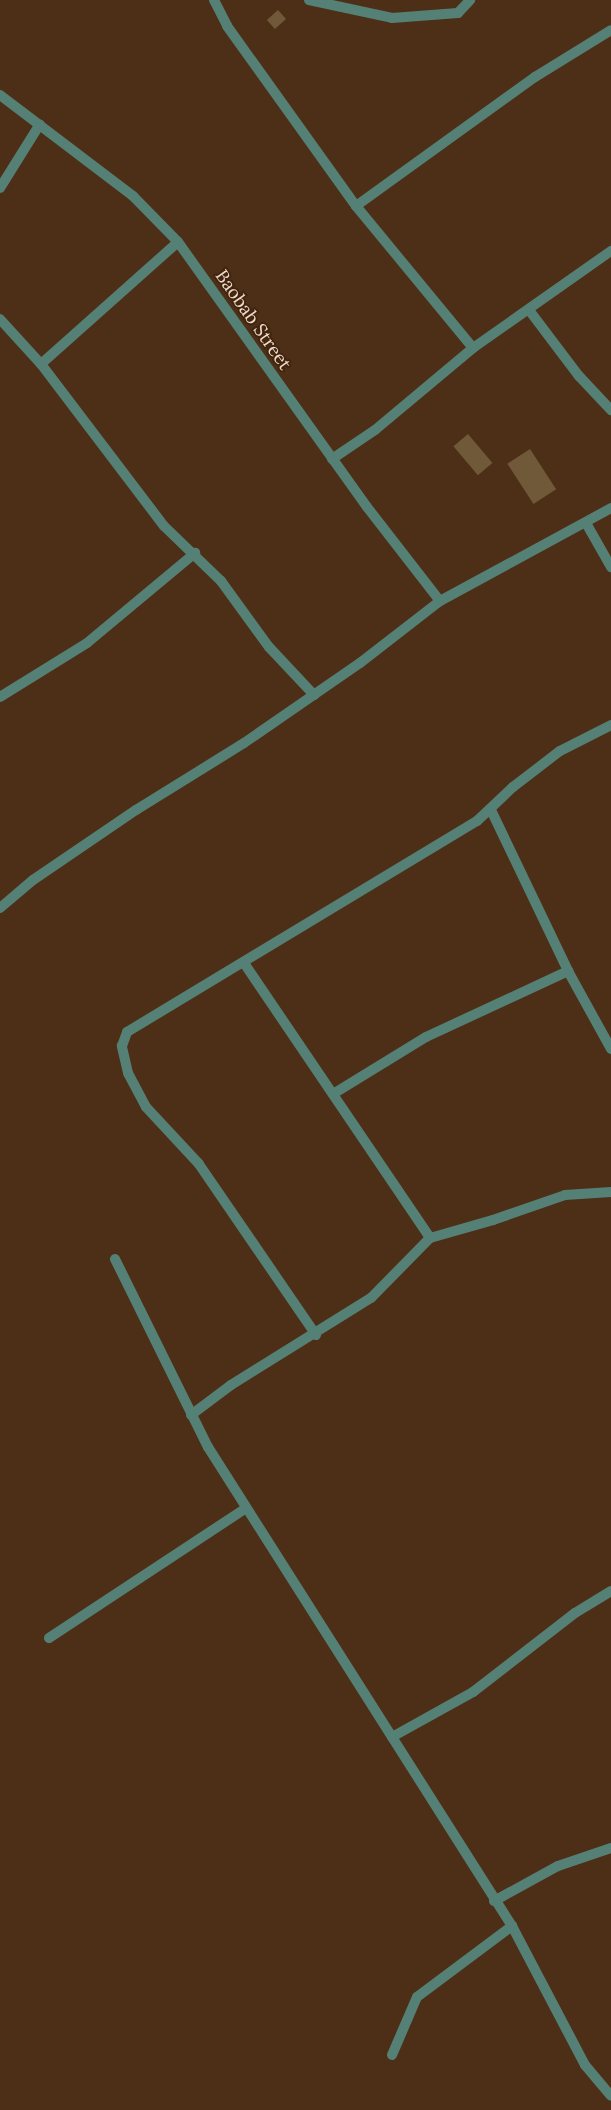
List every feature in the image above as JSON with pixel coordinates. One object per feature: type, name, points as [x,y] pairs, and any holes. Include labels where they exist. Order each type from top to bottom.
[{"type":"street","points":[[214,0],[227,26],[356,206],[473,348]]},
{"type":"street","points":[[309,0],[392,18],[458,13],[470,0]]},
{"type":"street","points":[[356,206],[535,77],[611,30]]},
{"type":"street","name":"Baobab Street","points":[[0,95],[133,196],[178,242],[332,459],[440,601]]},
{"type":"street","points":[[0,188],[40,124]]},
{"type":"street","points":[[42,364],[178,242]]},
{"type":"street","points":[[332,459],[375,430],[473,348],[611,251]]},
{"type":"street","points":[[529,310],[579,376],[611,410]]},
{"type":"street","points":[[0,319],[42,364],[164,526],[195,553],[221,581],[269,647],[314,695]]},
{"type":"street","points":[[0,908],[33,880],[136,810],[314,695],[440,601],[611,508]]},
{"type":"street","points":[[586,523],[611,567]]},
{"type":"street","points":[[0,697],[87,644],[195,553]]},
{"type":"street","points":[[316,1335],[199,1164],[146,1107],[128,1073],[122,1046],[127,1032],[147,1018],[244,963],[491,810],[513,786],[560,751],[611,725]]},
{"type":"street","points":[[491,810],[568,971],[611,1049]]},
{"type":"street","points":[[244,963],[430,1238]]},
{"type":"street","points":[[333,1094],[426,1037],[568,971]]},
{"type":"street","points":[[191,1415],[232,1385],[316,1335],[371,1298],[430,1238],[493,1220],[565,1195],[611,1192]]},
{"type":"street","points":[[115,1259],[191,1415],[246,1508],[494,1901],[512,1926],[585,2065],[611,2096]]},
{"type":"street","points":[[49,1638],[246,1508]]},
{"type":"street","points":[[392,1737],[473,1692],[575,1613],[611,1591]]},
{"type":"street","points":[[494,1901],[558,1866],[611,1848]]},
{"type":"street","points":[[392,2055],[417,1997],[512,1926]]},
{"type":"building","points":[[278,10],[286,19],[275,29],[267,20]]},
{"type":"building","points":[[468,434],[492,463],[478,475],[453,446]]},
{"type":"building","points":[[530,449],[556,489],[533,504],[507,464]]}]
